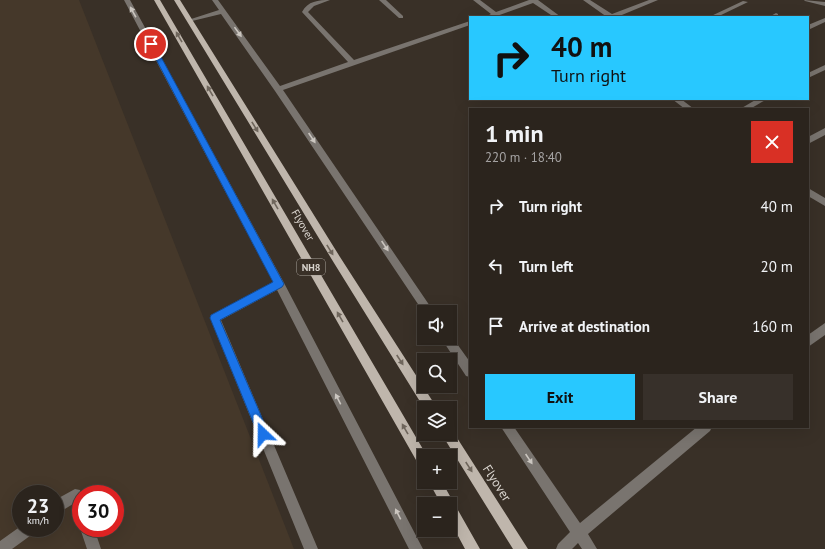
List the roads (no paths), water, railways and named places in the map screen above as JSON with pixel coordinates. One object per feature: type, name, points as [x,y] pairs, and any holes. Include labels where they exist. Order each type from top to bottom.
[{"type":"main road","name":"Flyover","points":[[158,0],[417,451]]},
{"type":"main road","name":"NH8","points":[[177,0],[190,21]]},
{"type":"main road","name":"Flyover","points":[[190,21],[337,260],[427,401]]},
{"type":"main road","name":"Flyover","points":[[452,441],[521,549]]},
{"type":"main road","points":[[457,520],[473,549]]},
{"type":"street","points":[[127,0],[279,284],[416,549]]},
{"type":"street","points":[[215,0],[278,89],[425,305]]},
{"type":"street","points":[[327,0],[309,2],[305,12],[354,64]]},
{"type":"street","points":[[382,0],[401,17]]},
{"type":"street","points":[[476,0],[495,14]]},
{"type":"street","points":[[490,16],[535,0],[557,16]]},
{"type":"street","points":[[586,0],[610,16]]},
{"type":"street","points":[[614,16],[655,0]]},
{"type":"street","points":[[807,0],[825,4]]},
{"type":"street","points":[[714,16],[745,2]]},
{"type":"street","points":[[190,21],[223,11]]},
{"type":"street","points":[[809,28],[825,20]]},
{"type":"street","points":[[278,89],[469,23]]},
{"type":"street","points":[[809,75],[825,67]]},
{"type":"street","points":[[677,100],[689,108]]},
{"type":"street","points":[[746,108],[761,100]]},
{"type":"street","points":[[809,140],[825,131]]},
{"type":"street","points":[[809,192],[825,203]]},
{"type":"street","points":[[279,284],[215,318],[311,549]]},
{"type":"street","points":[[809,341],[825,328]]},
{"type":"street","points":[[452,345],[469,371]]},
{"type":"street","points":[[508,428],[590,549]]},
{"type":"street","points":[[563,549],[578,532],[705,428]]},
{"type":"street","points":[[1,549],[17,537]]},
{"type":"street","points":[[90,537],[94,549]]}]
